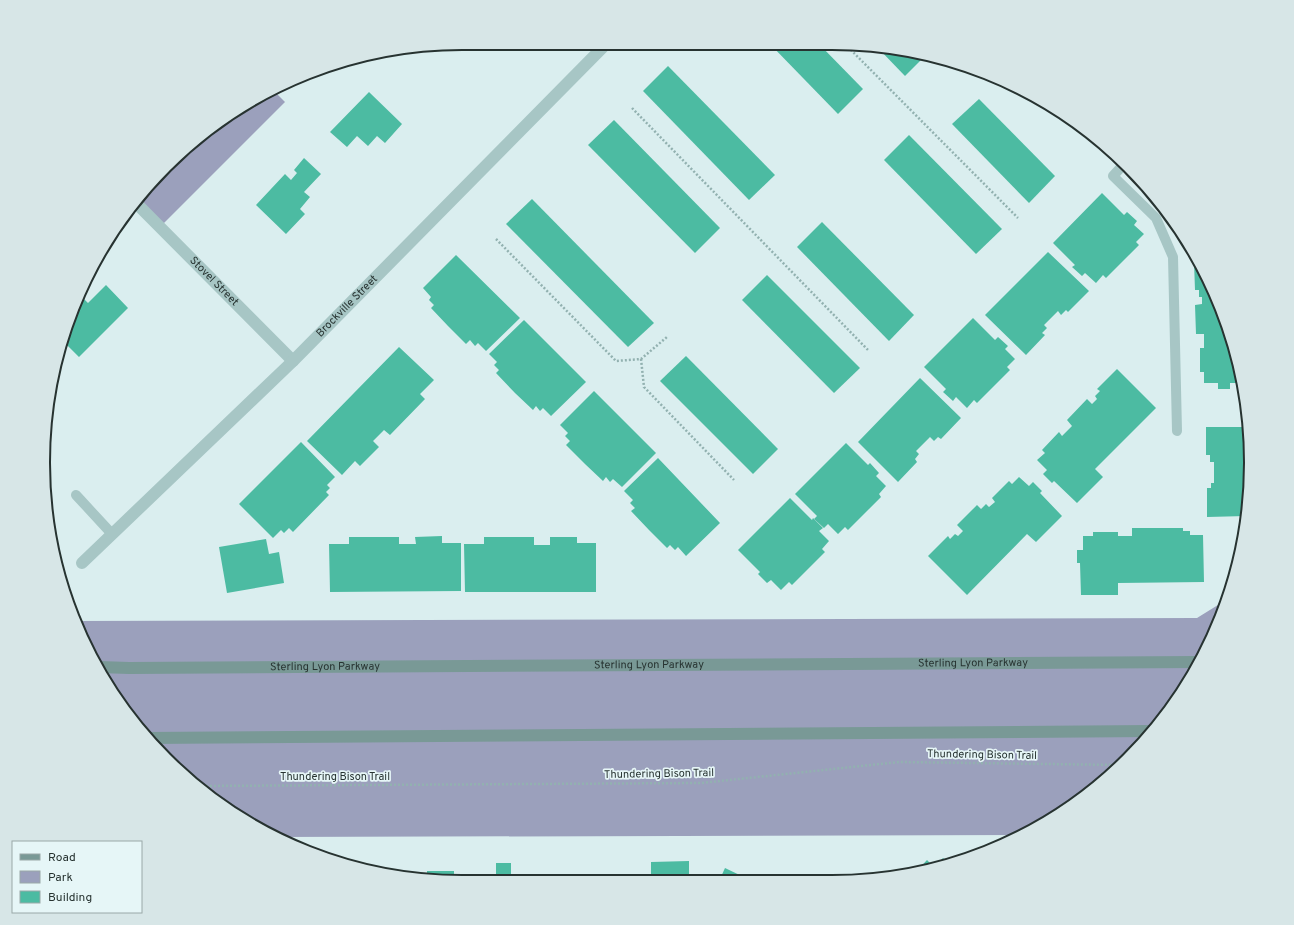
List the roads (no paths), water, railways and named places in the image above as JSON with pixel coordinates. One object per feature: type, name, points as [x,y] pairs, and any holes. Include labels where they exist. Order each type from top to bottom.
[{"type":"main road","name":"Sterling Lyon Parkway","points":[[104,667],[1192,662]]},
{"type":"main road","points":[[156,738],[1145,731]]},
{"type":"street","name":"Brockville Street","points":[[82,563],[293,361],[600,50]]},
{"type":"street","name":"Stovel Street","points":[[139,206],[293,361]]},
{"type":"lane","points":[[1120,168],[1113,176],[1156,218],[1174,257],[1177,431]]},
{"type":"lane","points":[[76,495],[112,534]]}]
